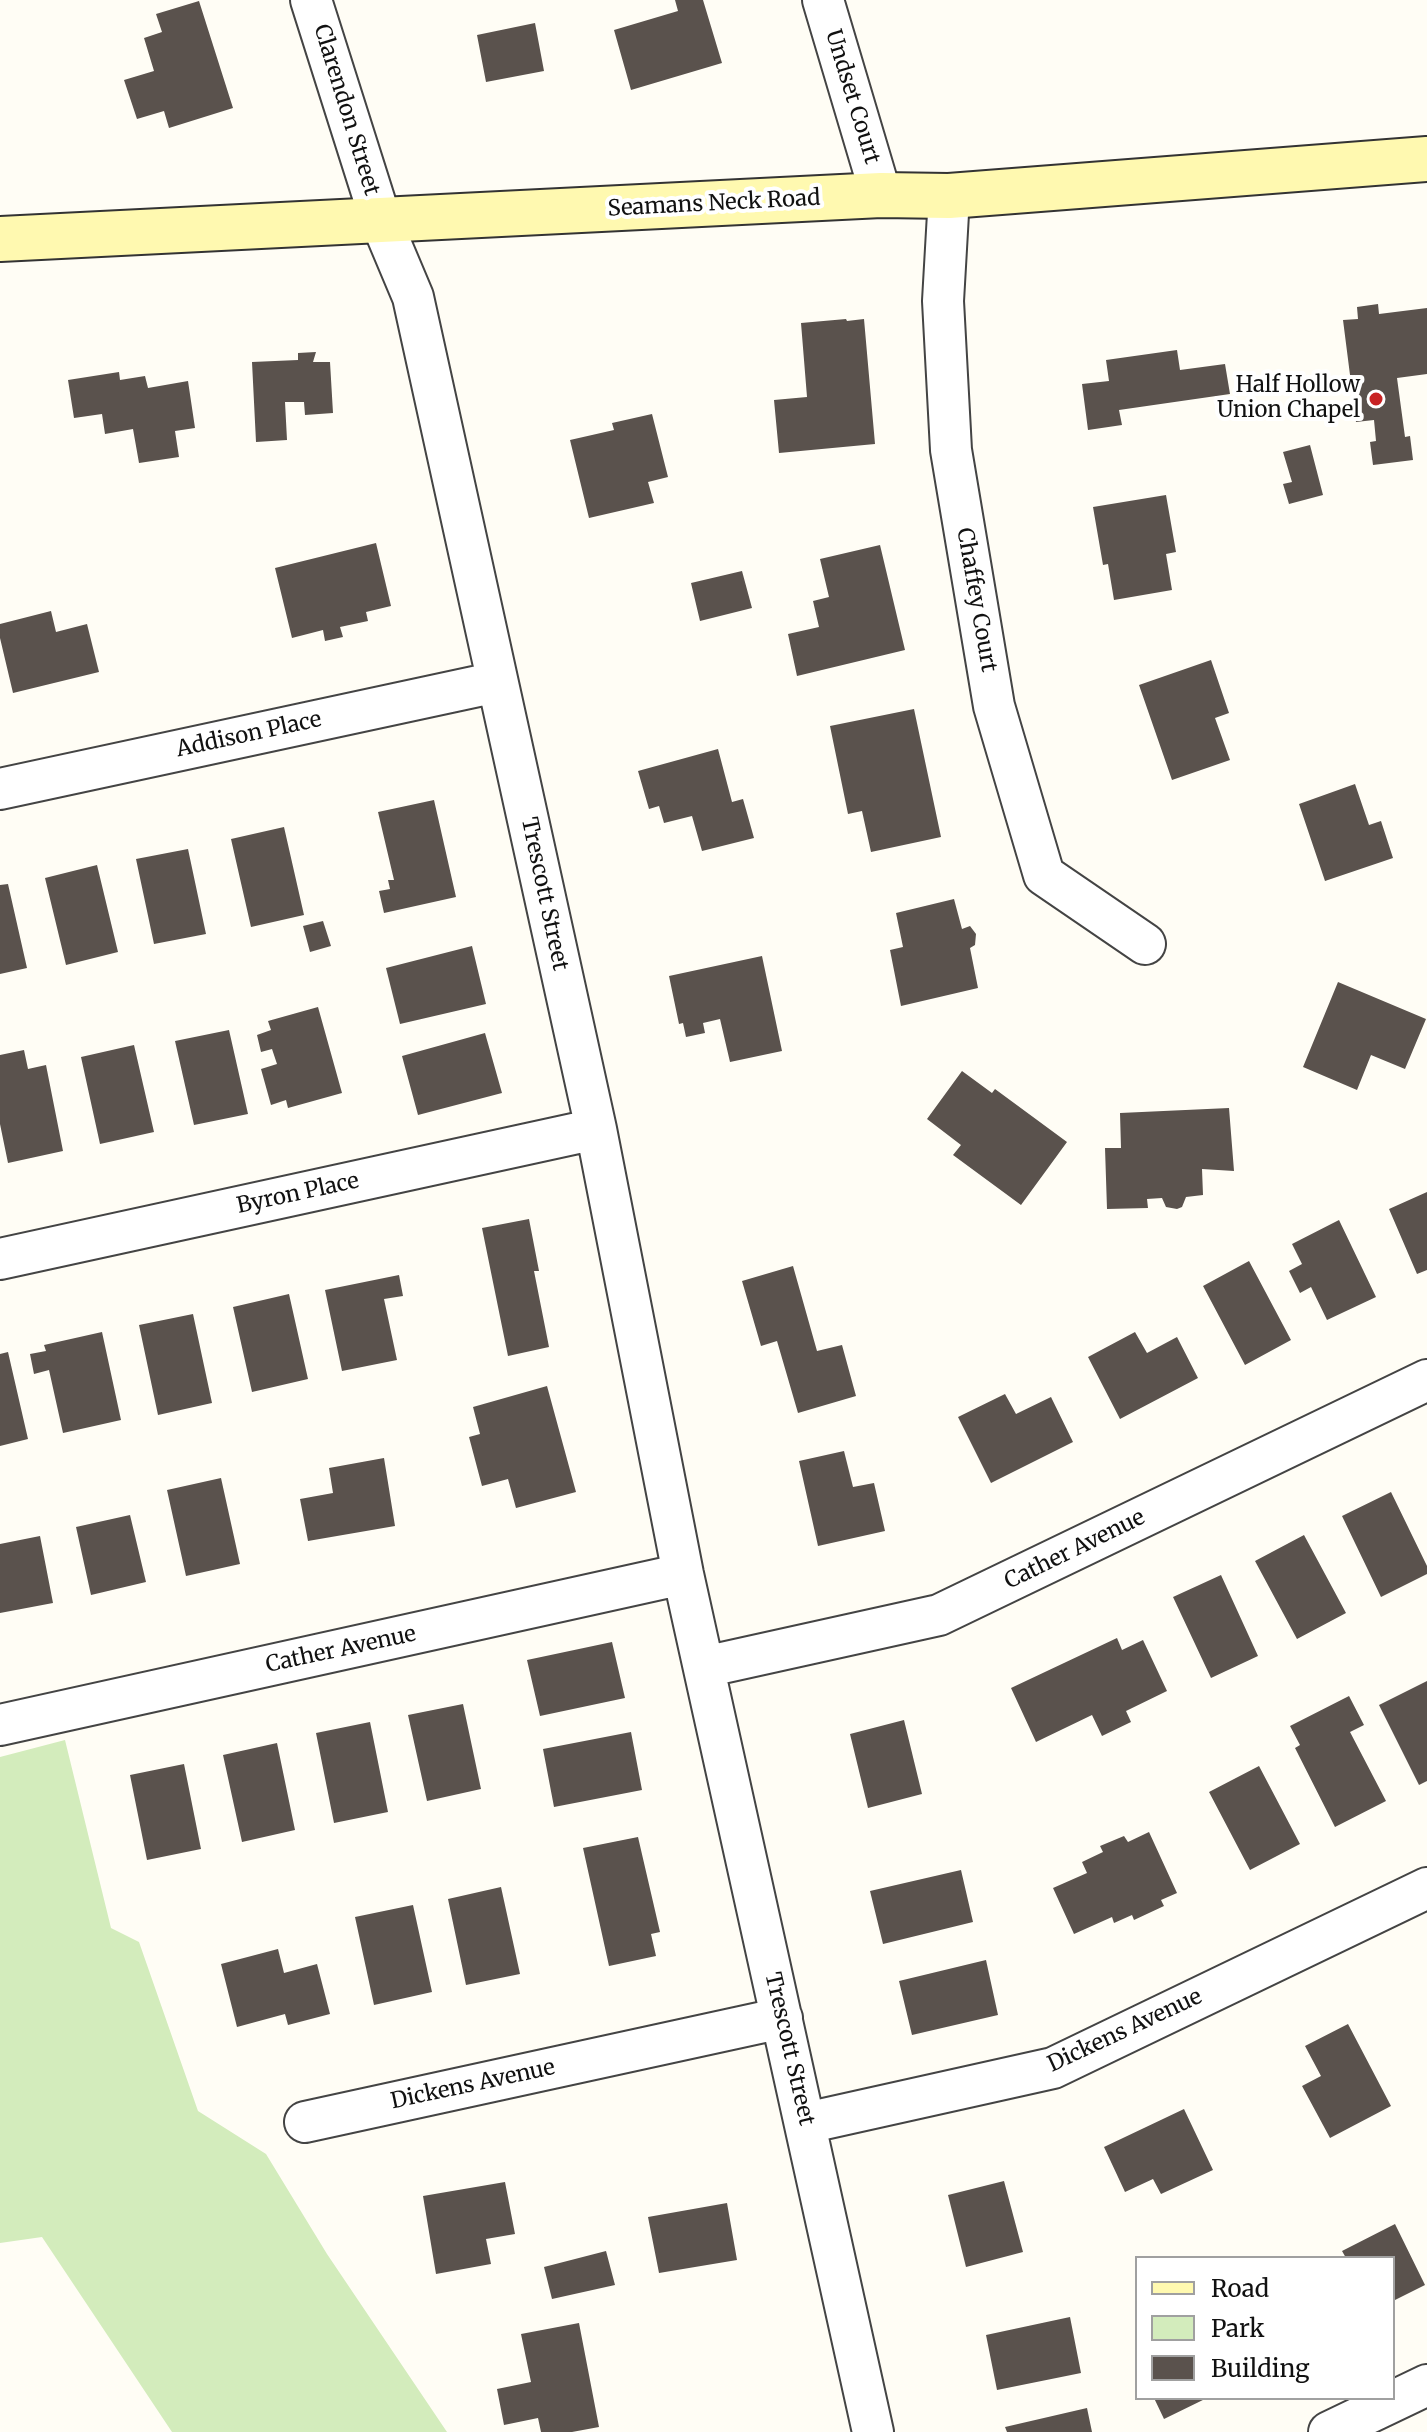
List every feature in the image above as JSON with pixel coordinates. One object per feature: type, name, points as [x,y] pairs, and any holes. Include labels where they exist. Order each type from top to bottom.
[{"type":"main road","name":"Seamans Neck Road","points":[[0,239],[881,195],[949,196],[1427,159]]},
{"type":"street","name":"Clarendon Street","points":[[311,0],[381,221]]},
{"type":"street","name":"Undset Court","points":[[823,0],[881,195]]},
{"type":"street","name":"Chaffey Court","points":[[949,196],[943,301],[951,450],[994,706],[1044,875],[1145,944]]},
{"type":"street","name":"Trescott Street","points":[[381,221],[413,297],[596,1129],[683,1574],[873,2432]]},
{"type":"street","name":"Addison Place","points":[[0,789],[497,682]]},
{"type":"street","name":"Byron Place","points":[[0,1259],[596,1129]]},
{"type":"street","name":"Cather Avenue","points":[[704,1667],[939,1615],[1427,1380]]},
{"type":"street","name":"Cather Avenue","points":[[0,1725],[683,1574]]},
{"type":"street","name":"Dickens Avenue","points":[[806,2123],[1053,2068],[1427,1888]]},
{"type":"street","name":"Dickens Avenue","points":[[305,2122],[782,2018]]},
{"type":"street","points":[[1329,2432],[1427,2385]]},
{"type":"green space","points":[[65,1740],[111,1928],[139,1942],[198,2111],[266,2154],[327,2254],[447,2432],[172,2432],[42,2237],[0,2243],[0,1757]]},
{"type":"building","points":[[675,0],[703,0],[722,63],[631,90],[614,30],[678,11]]},
{"type":"building","points":[[199,1],[233,108],[169,128],[164,111],[137,119],[124,80],[154,71],[144,38],[162,32],[156,14]]},
{"type":"building","points":[[535,23],[544,71],[486,82],[477,35]]},
{"type":"building","name":"Half Hollow Union Chapel","points":[[1378,304],[1379,314],[1427,308],[1427,374],[1397,378],[1405,437],[1410,436],[1413,460],[1373,465],[1370,442],[1376,441],[1374,420],[1356,422],[1343,320],[1358,319],[1357,307]]},
{"type":"building","points":[[864,319],[875,444],[779,453],[774,400],[807,397],[801,323]]},
{"type":"building","points":[[1177,350],[1180,370],[1225,364],[1230,394],[1119,410],[1122,425],[1088,430],[1082,384],[1109,381],[1106,360]]},
{"type":"building","points":[[316,352],[313,362],[330,362],[333,413],[305,415],[304,402],[285,402],[287,440],[256,442],[252,362],[298,360],[298,353]]},
{"type":"building","points":[[119,372],[120,380],[145,376],[148,388],[188,381],[195,428],[175,431],[179,457],[139,463],[133,429],[105,434],[102,414],[74,418],[68,380]]},
{"type":"building","points":[[652,414],[668,477],[648,482],[654,503],[589,518],[570,440],[614,430],[612,423]]},
{"type":"building","points":[[1310,445],[1323,495],[1289,504],[1283,484],[1292,482],[1283,452]]},
{"type":"building","points":[[1166,495],[1176,552],[1166,554],[1172,590],[1114,600],[1108,564],[1103,565],[1093,507]]},
{"type":"building","points":[[376,543],[391,606],[366,612],[368,621],[340,627],[343,637],[325,641],[323,630],[292,638],[275,568]]},
{"type":"building","points":[[880,545],[905,650],[797,676],[788,634],[819,627],[813,601],[829,597],[820,559]]},
{"type":"building","points":[[742,571],[752,608],[700,621],[691,583]]},
{"type":"building","points":[[51,611],[56,632],[87,624],[99,672],[13,693],[0,638],[0,624]]},
{"type":"building","points":[[1211,660],[1229,713],[1215,718],[1230,760],[1172,780],[1139,685]]},
{"type":"building","points":[[914,709],[941,837],[871,852],[862,811],[848,814],[830,726]]},
{"type":"building","points":[[718,749],[732,802],[743,799],[754,838],[702,851],[692,816],[664,823],[659,806],[649,809],[638,771]]},
{"type":"building","points":[[1355,784],[1369,825],[1381,821],[1393,858],[1325,881],[1299,804]]},
{"type":"building","points":[[434,800],[456,897],[384,913],[379,891],[390,889],[388,880],[394,880],[378,812]]},
{"type":"building","points":[[284,827],[304,915],[251,927],[231,839]]},
{"type":"building","points":[[188,849],[206,934],[154,944],[136,859]]},
{"type":"building","points":[[97,865],[118,952],[66,965],[45,878]]},
{"type":"building","points":[[8,884],[27,968],[0,974],[0,885]]},
{"type":"building","points":[[954,899],[962,929],[970,926],[976,934],[975,945],[970,948],[978,988],[901,1006],[890,950],[903,947],[896,913]]},
{"type":"building","points":[[323,921],[331,946],[310,952],[303,926]]},
{"type":"building","points":[[472,946],[486,1004],[400,1024],[386,968]]},
{"type":"building","points":[[762,956],[782,1051],[730,1062],[720,1019],[703,1023],[705,1033],[686,1037],[683,1023],[679,1024],[669,976]]},
{"type":"building","points":[[1338,982],[1426,1019],[1405,1069],[1371,1055],[1357,1090],[1303,1067]]},
{"type":"building","points":[[318,1007],[342,1093],[288,1108],[286,1100],[271,1105],[261,1069],[277,1064],[272,1049],[261,1052],[257,1035],[271,1030],[268,1021]]},
{"type":"building","points":[[229,1030],[248,1114],[194,1125],[175,1041]]},
{"type":"building","points":[[485,1033],[502,1093],[418,1115],[402,1056]]},
{"type":"building","points":[[134,1045],[154,1132],[100,1144],[81,1057]]},
{"type":"building","points":[[24,1050],[28,1069],[46,1065],[63,1151],[8,1163],[0,1124],[0,1055]]},
{"type":"building","points":[[962,1071],[992,1093],[995,1089],[1067,1142],[1021,1205],[953,1155],[961,1145],[927,1119]]},
{"type":"building","points":[[1229,1108],[1234,1171],[1202,1169],[1203,1195],[1186,1197],[1182,1207],[1177,1209],[1166,1207],[1162,1198],[1147,1199],[1148,1208],[1107,1209],[1105,1148],[1121,1148],[1120,1113]]},
{"type":"building","points":[[1427,1192],[1427,1270],[1417,1274],[1389,1209]]},
{"type":"building","points":[[529,1219],[539,1271],[534,1271],[549,1347],[508,1356],[482,1228]]},
{"type":"building","points":[[1339,1220],[1376,1297],[1327,1320],[1311,1287],[1300,1293],[1289,1271],[1302,1264],[1292,1244]]},
{"type":"building","points":[[1249,1261],[1291,1340],[1245,1365],[1203,1286]]},
{"type":"building","points":[[793,1266],[817,1351],[842,1345],[856,1396],[798,1413],[777,1341],[761,1346],[742,1281]]},
{"type":"building","points":[[399,1275],[403,1296],[384,1299],[397,1360],[342,1371],[325,1290]]},
{"type":"building","points":[[289,1294],[308,1379],[252,1392],[233,1307]]},
{"type":"building","points":[[193,1314],[212,1403],[158,1415],[139,1325]]},
{"type":"building","points":[[102,1332],[121,1420],[63,1433],[49,1370],[34,1374],[30,1354],[46,1351],[44,1345]]},
{"type":"building","points":[[1135,1332],[1147,1353],[1177,1337],[1198,1378],[1120,1419],[1088,1357]]},
{"type":"building","points":[[8,1352],[28,1439],[0,1446],[0,1354]]},
{"type":"building","points":[[547,1386],[576,1492],[516,1508],[508,1479],[482,1486],[469,1437],[480,1434],[473,1407]]},
{"type":"building","points":[[1005,1394],[1016,1414],[1051,1397],[1073,1442],[991,1483],[958,1417]]},
{"type":"building","points":[[844,1451],[853,1487],[874,1483],[885,1531],[818,1546],[799,1461]]},
{"type":"building","points":[[384,1458],[395,1526],[308,1541],[300,1499],[333,1493],[329,1468]]},
{"type":"building","points":[[221,1478],[240,1564],[186,1576],[167,1490]]},
{"type":"building","points":[[1391,1492],[1427,1566],[1427,1574],[1381,1597],[1342,1516]]},
{"type":"building","points":[[130,1515],[146,1582],[91,1595],[76,1527]]},
{"type":"building","points":[[1304,1535],[1346,1613],[1297,1639],[1255,1561]]},
{"type":"building","points":[[40,1536],[53,1603],[0,1613],[0,1544]]},
{"type":"building","points":[[1221,1575],[1258,1656],[1211,1678],[1173,1597]]},
{"type":"building","points":[[1117,1638],[1122,1650],[1143,1640],[1167,1691],[1126,1711],[1131,1722],[1102,1736],[1092,1715],[1036,1742],[1011,1688]]},
{"type":"building","points":[[612,1642],[625,1698],[540,1716],[527,1660]]},
{"type":"building","points":[[1427,1681],[1427,1781],[1419,1785],[1379,1705]]},
{"type":"building","points":[[1349,1696],[1364,1725],[1350,1732],[1386,1801],[1335,1827],[1295,1748],[1300,1745],[1290,1726]]},
{"type":"building","points":[[463,1704],[481,1789],[427,1801],[408,1715]]},
{"type":"building","points":[[904,1720],[922,1794],[868,1808],[850,1734]]},
{"type":"building","points":[[370,1722],[388,1812],[334,1823],[316,1733]]},
{"type":"building","points":[[631,1732],[642,1790],[554,1807],[543,1749]]},
{"type":"building","points":[[277,1743],[295,1830],[242,1842],[223,1755]]},
{"type":"building","points":[[184,1764],[201,1849],[147,1860],[130,1775]]},
{"type":"building","points":[[1259,1766],[1300,1844],[1250,1870],[1209,1792]]},
{"type":"building","points":[[1149,1832],[1177,1893],[1161,1900],[1164,1906],[1134,1920],[1132,1915],[1114,1923],[1112,1917],[1074,1934],[1053,1888],[1087,1873],[1082,1862],[1103,1852],[1100,1846],[1124,1836],[1128,1842]]},
{"type":"building","points":[[638,1837],[660,1932],[651,1934],[656,1956],[609,1966],[583,1848]]},
{"type":"building","points":[[961,1870],[973,1922],[883,1944],[870,1891]]},
{"type":"building","points":[[501,1887],[520,1974],[466,1985],[448,1899]]},
{"type":"building","points":[[413,1905],[432,1992],[374,2005],[355,1917]]},
{"type":"building","points":[[278,1949],[284,1973],[317,1964],[330,2014],[288,2025],[285,2014],[237,2027],[221,1964]]},
{"type":"building","points":[[986,1960],[998,2015],[912,2035],[899,1981]]},
{"type":"building","points":[[1348,2024],[1391,2106],[1330,2138],[1302,2086],[1321,2076],[1305,2046]]},
{"type":"building","points":[[1184,2109],[1213,2170],[1161,2194],[1153,2179],[1125,2192],[1104,2147]]},
{"type":"building","points":[[1004,2181],[1023,2252],[966,2267],[948,2195]]},
{"type":"building","points":[[505,2182],[515,2234],[486,2239],[491,2264],[436,2274],[423,2196]]},
{"type":"building","points":[[727,2203],[737,2260],[659,2273],[648,2217]]},
{"type":"building","points":[[1395,2224],[1425,2285],[1395,2300],[1395,2256],[1345,2256],[1342,2251]]},
{"type":"building","points":[[606,2251],[615,2285],[552,2299],[544,2267]]},
{"type":"building","points":[[1070,2317],[1081,2373],[997,2390],[986,2335]]},
{"type":"building","points":[[579,2323],[599,2427],[572,2432],[541,2432],[538,2418],[504,2425],[497,2389],[531,2382],[521,2334]]},
{"type":"building","points":[[1155,2400],[1203,2400],[1164,2419]]},
{"type":"building","points":[[1087,2408],[1092,2432],[1007,2432],[1005,2427]]},
{"type":"place","name":"Half Hollow Union Chapel","points":[[1376,399]]}]
